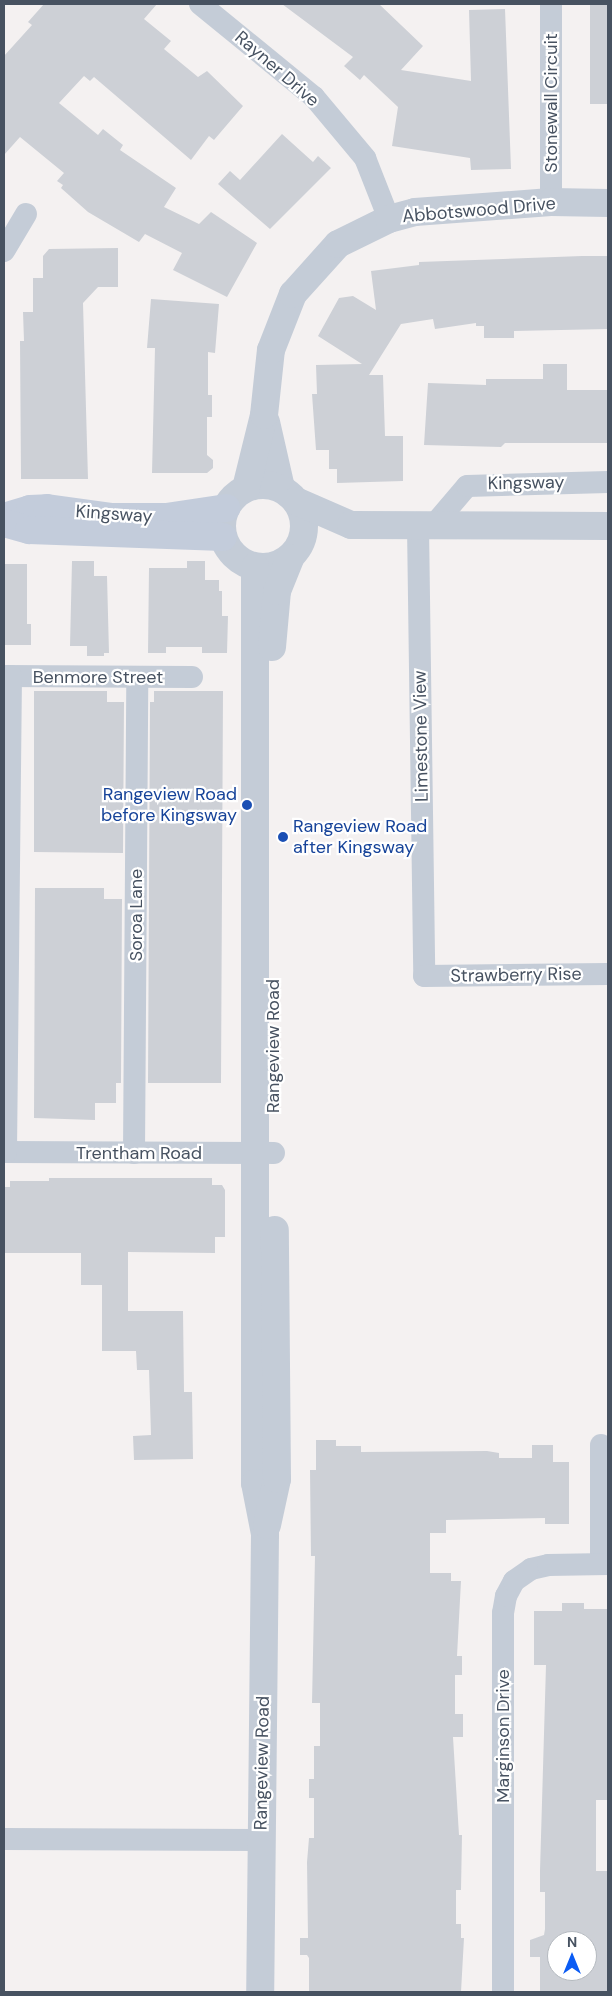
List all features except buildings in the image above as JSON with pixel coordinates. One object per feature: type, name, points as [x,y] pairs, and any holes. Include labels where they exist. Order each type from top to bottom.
[{"type":"main road","name":"Kingsway","points":[[4,517],[30,509],[47,508],[112,517],[166,517],[226,508]]},
{"type":"main road","name":"Kingsway","points":[[4,523],[29,530],[223,537]]},
{"type":"street","name":"Rayner Drive","points":[[200,4],[314,97],[365,158],[389,219]]},
{"type":"street","name":"Stonewall Circuit","points":[[551,4],[551,202]]},
{"type":"street","name":"Abbotswood Drive","points":[[246,488],[264,415],[271,350],[293,294],[338,244],[389,219],[415,212],[551,202],[608,203]]},
{"type":"street","points":[[4,251],[26,214]]},
{"type":"street","name":"Abbotswood Drive","points":[[264,415],[288,495]]},
{"type":"street","name":"Kingsway","points":[[426,526],[468,486],[608,482]]},
{"type":"street","points":[[351,525],[294,553],[273,567],[255,567],[231,553],[223,537],[222,521],[226,508],[246,488],[264,484],[351,525],[608,526]]},
{"type":"street","points":[[288,495],[304,515],[305,528],[294,553]]},
{"type":"street","name":"Limestone View","points":[[424,976],[426,526]]},
{"type":"street","name":"Rangeview Road","points":[[265,778],[277,591],[294,553]]},
{"type":"street","name":"Rangeview Road","points":[[255,567],[265,778],[266,1153],[255,1483],[265,1534],[260,1992]]},
{"type":"street","points":[[5,1152],[7,676]]},
{"type":"street","name":"Benmore Street","points":[[7,676],[192,677]]},
{"type":"street","name":"Soroa Lane","points":[[134,1153],[137,677]]},
{"type":"street","name":"Strawberry Rise","points":[[424,976],[608,974]]},
{"type":"street","name":"Trentham Road","points":[[5,1152],[266,1153]]},
{"type":"street","points":[[601,1445],[605,1564]]},
{"type":"street","name":"Marginson Drive","points":[[503,1992],[502,1613],[506,1596],[514,1581],[530,1569],[548,1565],[605,1564]]},
{"type":"street","points":[[4,1839],[262,1840]]},
{"type":"place","name":"Rangeview Road before Kingsway","points":[[247,805]]},
{"type":"place","name":"Rangeview Road after Kingsway","points":[[283,837]]}]
